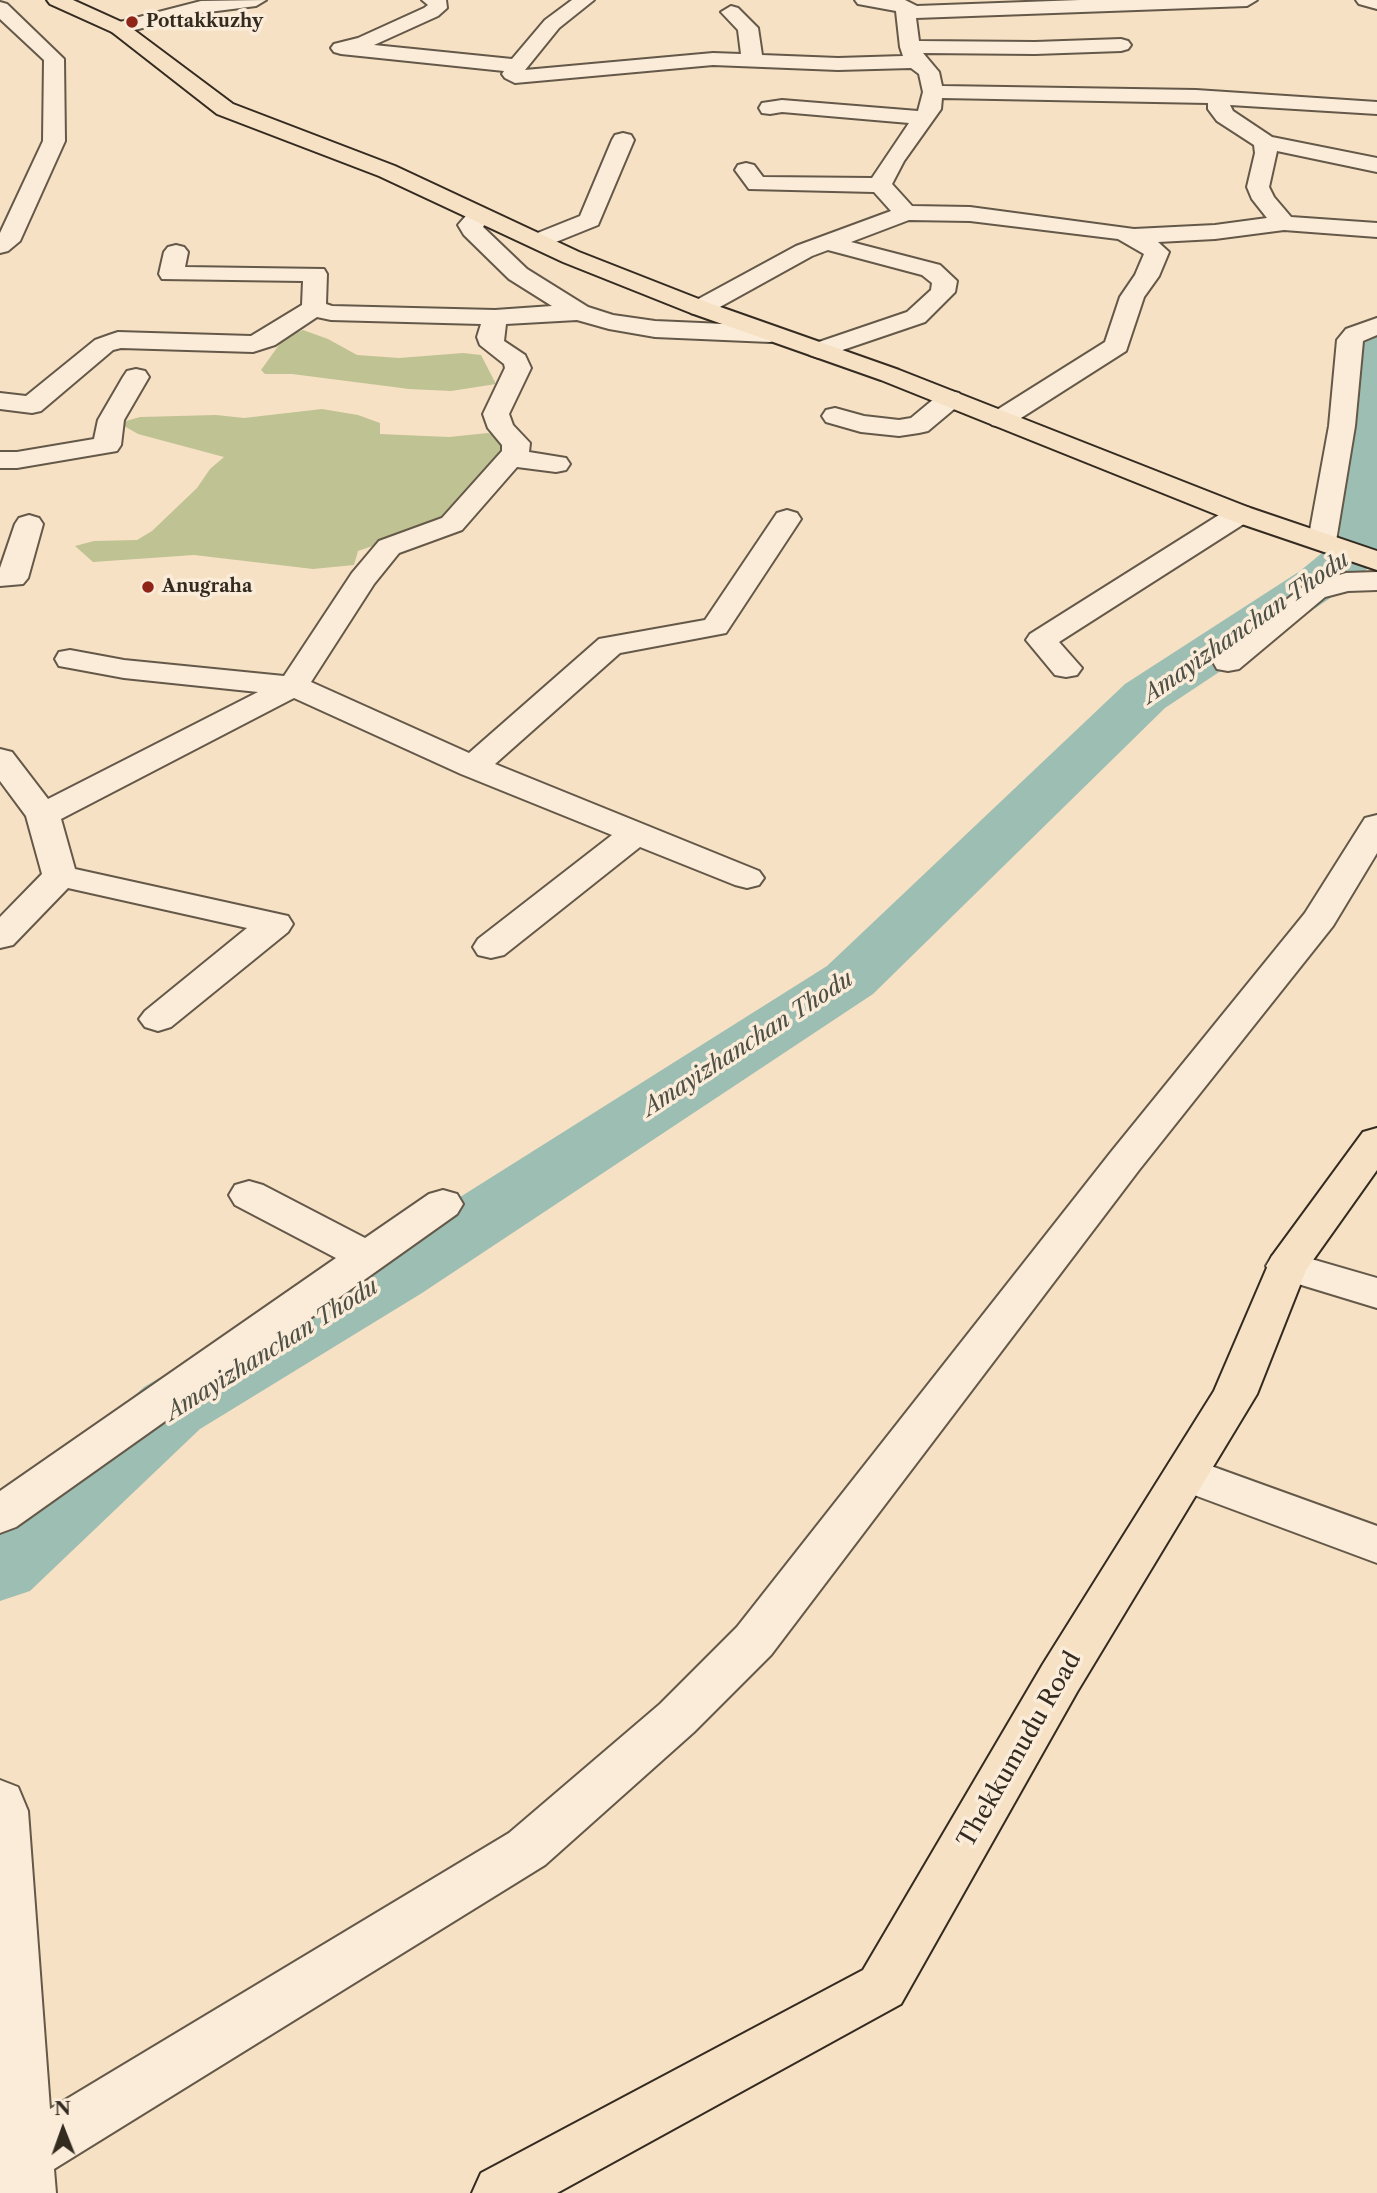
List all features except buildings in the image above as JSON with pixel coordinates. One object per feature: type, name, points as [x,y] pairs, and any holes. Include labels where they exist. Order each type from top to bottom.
[{"type":"main road","points":[[57,0],[119,28],[225,108],[387,172],[617,276],[950,399],[1240,514],[1377,561]]},
{"type":"main road","name":"Thekkumudu Road","points":[[500,2193],[882,1987],[1060,1678],[1235,1394],[1287,1266],[1377,1140]]},
{"type":"street","points":[[119,28],[201,7],[256,0]]},
{"type":"street","points":[[432,0],[438,2],[437,8],[365,42],[339,58],[517,66]]},
{"type":"street","points":[[584,0],[552,24],[512,74],[523,79],[614,67],[713,59],[838,64],[913,54],[1035,48],[1123,52],[1141,95]]},
{"type":"street","points":[[866,0],[913,10]]},
{"type":"street","points":[[880,185],[892,160],[930,109],[933,92],[929,72],[913,54],[905,12],[1247,0]]},
{"type":"street","points":[[1366,0],[1377,3]]},
{"type":"street","points":[[0,8],[54,59],[54,141],[4,244]]},
{"type":"street","points":[[731,12],[748,28],[752,60]]},
{"type":"street","points":[[933,92],[1219,97],[1377,108]]},
{"type":"street","points":[[1219,97],[1219,109],[1224,116],[1265,142],[1377,165]]},
{"type":"street","points":[[770,108],[782,106],[923,118]]},
{"type":"street","points":[[538,241],[590,220],[623,140]]},
{"type":"street","points":[[1265,142],[1266,153],[1258,187],[1263,199],[1284,223]]},
{"type":"street","points":[[746,170],[757,184],[880,185],[901,208],[970,214],[1134,236],[1215,232],[1284,223],[1377,230]]},
{"type":"street","points":[[700,308],[824,242],[901,208],[950,202]]},
{"type":"street","points":[[479,215],[470,225],[472,230],[518,274],[579,312],[609,322],[655,329],[770,334]]},
{"type":"street","points":[[1001,419],[1117,346],[1132,297],[1147,276],[1157,252],[1134,236]]},
{"type":"street","points":[[819,350],[916,317],[943,292],[945,281],[932,270],[824,242]]},
{"type":"street","points":[[176,252],[171,274],[315,274],[314,308]]},
{"type":"street","points":[[314,308],[331,313],[495,317],[579,312]]},
{"type":"street","points":[[0,401],[32,405],[104,345],[118,340],[253,344],[266,340],[314,308]]},
{"type":"street","points":[[43,816],[293,686],[362,579],[389,547],[452,524],[515,453],[516,443],[501,428],[496,414],[518,368],[516,360],[493,345],[489,337],[495,317]]},
{"type":"street","points":[[1329,544],[1350,340],[1365,328],[1377,326]]},
{"type":"street","points":[[0,460],[17,460],[107,445],[111,420],[136,377]]},
{"type":"street","points":[[835,416],[861,424],[899,428],[919,425],[950,399]]},
{"type":"street","points":[[511,458],[556,464]]},
{"type":"street","points":[[1066,668],[1041,640],[1240,514]]},
{"type":"street","points":[[474,767],[610,646],[715,627],[787,519]]},
{"type":"street","points":[[0,577],[13,578],[29,524]]},
{"type":"street","points":[[1228,662],[1315,591],[1346,582],[1377,582]]},
{"type":"street","points":[[70,659],[124,669],[293,686],[474,767],[747,878]]},
{"type":"street","points":[[0,759],[43,816],[61,876]]},
{"type":"street","points":[[0,1802],[3,1811],[26,2174],[527,1849],[677,1718],[754,1640],[1125,1161],[1320,918],[1377,825]]},
{"type":"street","points":[[491,947],[636,833]]},
{"type":"street","points":[[0,937],[61,876]]},
{"type":"street","points":[[61,876],[275,924],[158,1019]]},
{"type":"street","points":[[249,1195],[367,1257]]},
{"type":"street","points":[[0,1515],[443,1204]]},
{"type":"street","points":[[1287,1266],[1377,1293]]},
{"type":"street","points":[[1186,1474],[1377,1545]]},
{"type":"green space","points":[[303,330],[328,339],[357,355],[399,358],[463,353],[481,355],[496,384],[451,391],[409,389],[292,374],[265,374],[261,370],[284,338]]},
{"type":"green space","points":[[322,409],[358,415],[380,423],[380,434],[449,437],[488,433],[513,442],[466,514],[358,551],[354,565],[313,569],[194,555],[93,562],[75,546],[94,541],[137,540],[152,531],[197,488],[210,469],[224,457],[138,434],[119,423],[140,417],[216,415],[244,418]]},
{"type":"waterway","name":"Amayizhanchan Thodu","points":[[0,1568],[172,1408],[395,1274],[850,980],[1145,696],[1319,582],[1365,544],[1369,426],[1377,341]]},
{"type":"place","name":"Pottakkuzhy","points":[[132,22]]},
{"type":"place","name":"Anugraha","points":[[148,587]]}]
